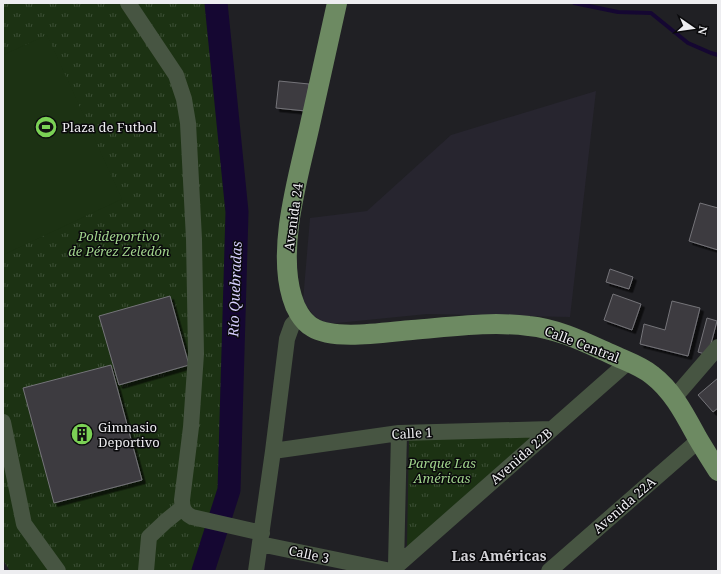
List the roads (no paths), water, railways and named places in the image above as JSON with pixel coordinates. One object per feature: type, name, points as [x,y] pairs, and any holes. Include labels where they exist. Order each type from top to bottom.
[{"type":"main road","name":"Avenida 24","points":[[301,316],[292,296],[290,282],[287,252],[289,232],[302,159],[337,3]]},
{"type":"main road","name":"Calle Central","points":[[301,316],[312,327],[319,330],[348,335],[467,325],[503,324],[530,326],[563,334],[628,362],[653,376],[674,398],[718,471]]},
{"type":"street","points":[[128,3],[176,75],[184,99],[188,123],[194,239],[196,354],[191,427],[182,508],[149,537],[146,571]]},
{"type":"street","points":[[256,571],[287,339],[292,325],[301,316]]},
{"type":"street","points":[[674,398],[718,347]]},
{"type":"street","name":"Avenida 22B","points":[[399,568],[551,429],[628,362]]},
{"type":"street","points":[[3,422],[24,524],[58,571]]},
{"type":"street","name":"Calle 1","points":[[273,451],[399,432],[551,429]]},
{"type":"street","points":[[399,432],[399,568]]},
{"type":"street","name":"Avenida 22A","points":[[549,571],[699,440]]},
{"type":"street","name":"Calle 3","points":[[182,508],[186,514],[192,517],[261,538],[391,570],[399,568]]},
{"type":"waterway","name":"Río Quebradas","points":[[203,571],[229,490],[237,212],[216,3]]},
{"type":"waterway","points":[[574,3],[618,12],[651,13],[688,43],[718,55]]},
{"type":"place","name":"Plaza de Futbol","points":[[46,127]]},
{"type":"place","name":"Gimnasio Deportivo","points":[[82,434]]},
{"type":"district","name":"Las Américas","points":[[499,556]]},
{"type":"park label","name":"Polideportivo de Pérez Zeledón","points":[[119,244]]},
{"type":"park label","name":"Parque Las Américas","points":[[442,470]]}]
